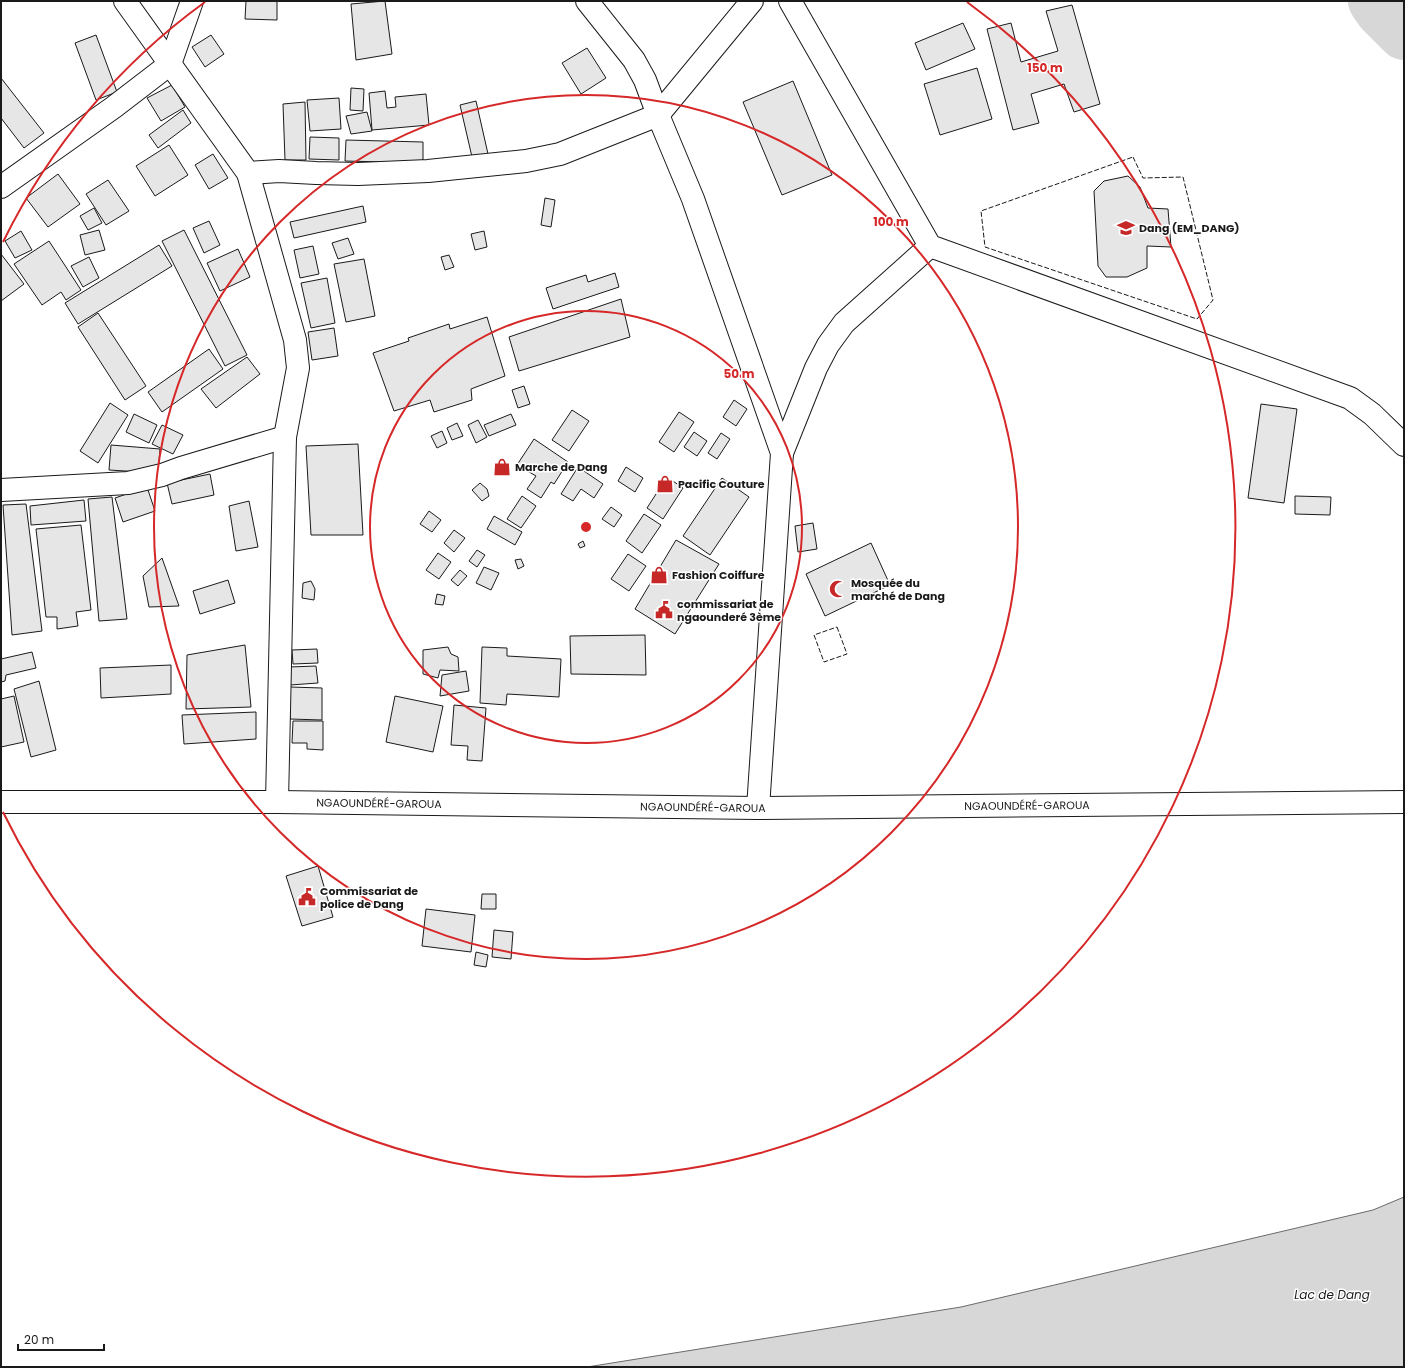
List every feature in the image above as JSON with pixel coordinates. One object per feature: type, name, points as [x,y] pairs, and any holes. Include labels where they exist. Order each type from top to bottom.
[{"type":"main road","points":[[125,1],[248,173],[295,340],[298,368],[285,437],[277,802]]},
{"type":"main road","points":[[1,187],[114,107],[170,64],[192,1]]},
{"type":"main road","points":[[586,1],[634,60],[645,80],[693,199],[782,453]]},
{"type":"main road","points":[[248,173],[279,171],[337,174],[428,171],[526,161],[560,154],[658,115],[752,1]]},
{"type":"main road","points":[[790,1],[930,246],[1350,398],[1372,414],[1404,445]]},
{"type":"main road","points":[[758,808],[782,453],[816,368],[828,345],[844,323],[930,246]]},
{"type":"main road","points":[[1,490],[128,482],[162,475],[285,437]]},
{"type":"main road","name":"NGAOUNDÉRÉ-GAROUA","points":[[1,802],[277,802],[758,808],[1404,802]]},
{"type":"water","name":"Lac de Dang","points":[[1404,1197],[1404,1367],[587,1367],[961,1307],[1373,1210]]},
{"type":"building","points":[[246,1],[277,1],[277,20],[245,19]]},
{"type":"building","points":[[385,1],[392,54],[356,60],[351,4]]},
{"type":"building","points":[[1072,5],[1100,104],[1074,112],[1064,84],[1031,94],[1039,123],[1013,130],[987,29],[1011,23],[1021,62],[1058,51],[1046,11]]},
{"type":"building","points":[[963,23],[975,49],[926,70],[915,43]]},
{"type":"building","points":[[96,35],[117,92],[96,100],[75,43]]},
{"type":"building","points":[[211,35],[224,54],[205,67],[192,47]]},
{"type":"building","points":[[587,48],[606,78],[581,94],[562,63]]},
{"type":"building","points":[[977,68],[992,119],[940,135],[924,84]]},
{"type":"building","points":[[1,78],[44,133],[24,148],[1,118]]},
{"type":"building","points":[[793,81],[832,175],[782,195],[743,102]]},
{"type":"building","points":[[172,85],[185,107],[161,121],[147,98]]},
{"type":"building","points":[[351,88],[364,89],[363,111],[350,110]]},
{"type":"building","points":[[385,91],[387,108],[396,107],[395,97],[426,94],[429,125],[372,130],[369,93]]},
{"type":"building","points":[[339,98],[341,129],[310,131],[307,100]]},
{"type":"building","points":[[476,101],[488,154],[472,157],[460,105]]},
{"type":"building","points":[[305,102],[306,160],[285,160],[283,104]]},
{"type":"building","points":[[183,110],[191,123],[158,148],[149,135]]},
{"type":"building","points":[[367,112],[372,131],[351,134],[346,116]]},
{"type":"building","points":[[310,137],[339,138],[339,160],[309,159]]},
{"type":"building","points":[[346,140],[423,142],[423,163],[345,161]]},
{"type":"building","points":[[169,145],[188,175],[155,196],[136,166]]},
{"type":"building","points":[[213,154],[228,178],[209,189],[195,165]]},
{"type":"building","points":[[58,174],[80,204],[48,227],[26,198]]},
{"type":"building","points":[[1128,176],[1140,187],[1148,208],[1168,209],[1171,247],[1147,246],[1147,268],[1127,277],[1106,277],[1098,266],[1094,191],[1104,181]]},
{"type":"building","points":[[108,180],[129,211],[106,225],[86,194]]},
{"type":"building","points":[[545,198],[555,200],[551,227],[541,225]]},
{"type":"building","points":[[363,206],[366,222],[294,238],[290,222]]},
{"type":"building","points":[[94,208],[102,223],[88,230],[80,216]]},
{"type":"building","points":[[209,221],[220,245],[204,253],[193,228]]},
{"type":"building","points":[[99,230],[105,250],[85,255],[80,235]]},
{"type":"building","points":[[184,230],[247,355],[225,366],[162,241]]},
{"type":"building","points":[[21,231],[32,250],[15,258],[5,241]]},
{"type":"building","points":[[484,231],[487,247],[475,250],[471,234]]},
{"type":"building","points":[[348,238],[354,254],[338,259],[332,243]]},
{"type":"building","points":[[49,241],[81,290],[66,300],[61,292],[42,305],[14,264]]},
{"type":"building","points":[[159,245],[172,266],[78,324],[65,303]]},
{"type":"building","points":[[313,246],[319,274],[300,278],[294,250]]},
{"type":"building","points":[[238,249],[250,277],[220,291],[207,263]]},
{"type":"building","points":[[1,254],[24,284],[1,301]]},
{"type":"building","points":[[449,255],[454,267],[445,270],[441,257]]},
{"type":"building","points":[[89,257],[99,278],[83,287],[71,266]]},
{"type":"building","points":[[364,259],[375,316],[346,322],[334,264]]},
{"type":"building","points":[[615,273],[619,287],[553,309],[546,288],[586,275],[588,282]]},
{"type":"building","points":[[327,278],[335,323],[311,328],[301,283]]},
{"type":"building","points":[[621,299],[630,337],[519,371],[509,337]]},
{"type":"building","points":[[98,313],[146,386],[125,400],[78,327]]},
{"type":"building","points":[[487,317],[505,376],[471,389],[472,400],[434,412],[430,400],[394,411],[373,353],[409,341],[408,338],[449,324],[450,329]]},
{"type":"building","points":[[334,328],[338,356],[312,360],[308,332]]},
{"type":"building","points":[[209,349],[223,369],[162,412],[148,392]]},
{"type":"building","points":[[247,357],[260,374],[216,408],[201,389]]},
{"type":"building","points":[[524,386],[530,404],[518,408],[512,390]]},
{"type":"building","points":[[734,400],[747,409],[736,426],[723,417]]},
{"type":"building","points":[[110,403],[128,415],[98,463],[80,451]]},
{"type":"building","points":[[1261,404],[1297,409],[1284,503],[1248,498]]},
{"type":"building","points":[[572,410],[589,421],[569,451],[552,440]]},
{"type":"building","points":[[679,412],[694,422],[674,452],[659,442]]},
{"type":"building","points":[[134,414],[157,425],[149,443],[126,432]]},
{"type":"building","points":[[511,414],[516,425],[489,436],[484,425]]},
{"type":"building","points":[[478,420],[487,437],[476,443],[468,425]]},
{"type":"building","points":[[457,423],[463,436],[452,440],[447,428]]},
{"type":"building","points":[[162,425],[183,435],[173,454],[152,444]]},
{"type":"building","points":[[442,431],[447,443],[437,448],[431,436]]},
{"type":"building","points":[[694,432],[707,441],[697,456],[684,447]]},
{"type":"building","points":[[721,433],[730,439],[717,459],[708,453]]},
{"type":"building","points":[[534,439],[568,462],[554,484],[551,482],[541,498],[527,489],[536,476],[517,465]]},
{"type":"building","points":[[358,444],[363,535],[311,535],[306,446]]},
{"type":"building","points":[[111,445],[160,449],[158,473],[109,470]]},
{"type":"building","points":[[578,467],[603,484],[594,498],[581,489],[573,501],[561,494]]},
{"type":"building","points":[[626,467],[643,478],[635,492],[618,481]]},
{"type":"building","points":[[210,474],[214,495],[172,504],[167,483]]},
{"type":"building","points":[[667,477],[683,488],[663,519],[647,508]]},
{"type":"building","points":[[722,478],[749,497],[710,555],[683,536]]},
{"type":"building","points":[[480,483],[487,489],[489,496],[482,501],[472,490]]},
{"type":"building","points":[[147,487],[155,511],[123,522],[115,498]]},
{"type":"building","points":[[522,496],[536,506],[521,528],[507,519]]},
{"type":"building","points":[[1295,496],[1331,497],[1330,515],[1295,514]]},
{"type":"building","points":[[112,497],[127,619],[99,621],[88,499]]},
{"type":"building","points":[[84,500],[86,521],[31,525],[30,506]]},
{"type":"building","points":[[249,501],[258,547],[236,551],[229,506]]},
{"type":"building","points":[[26,504],[42,631],[12,635],[3,505]]},
{"type":"building","points":[[611,507],[622,515],[614,527],[602,519]]},
{"type":"building","points":[[429,511],[441,520],[432,532],[420,524]]},
{"type":"building","points":[[644,514],[661,525],[642,553],[626,541]]},
{"type":"building","points":[[494,516],[522,532],[515,545],[487,529]]},
{"type":"building","points":[[813,523],[817,549],[798,552],[795,526]]},
{"type":"building","points":[[81,525],[91,610],[76,612],[78,626],[57,629],[57,617],[46,617],[36,529]]},
{"type":"building","points":[[454,530],[465,538],[454,552],[444,543]]},
{"type":"building","points":[[676,540],[719,564],[675,634],[635,609]]},
{"type":"building","points":[[583,541],[585,546],[580,548],[578,544]]},
{"type":"building","points":[[871,543],[890,585],[825,616],[806,574]]},
{"type":"building","points":[[477,550],[485,555],[477,567],[469,561]]},
{"type":"building","points":[[438,553],[451,562],[439,579],[426,570]]},
{"type":"building","points":[[628,554],[646,566],[629,591],[611,579]]},
{"type":"building","points":[[162,558],[179,606],[149,607],[143,576]]},
{"type":"building","points":[[521,559],[524,566],[518,569],[515,560]]},
{"type":"building","points":[[484,567],[499,573],[491,590],[476,583]]},
{"type":"building","points":[[460,570],[467,576],[458,586],[451,580]]},
{"type":"building","points":[[228,580],[235,603],[200,614],[193,591]]},
{"type":"building","points":[[311,581],[315,589],[314,600],[302,598],[303,583]]},
{"type":"building","points":[[437,594],[445,596],[443,605],[435,604]]},
{"type":"building","points":[[645,635],[646,675],[571,674],[570,636]]},
{"type":"building","points":[[245,645],[251,707],[186,709],[187,655]]},
{"type":"building","points":[[448,647],[451,654],[458,657],[459,671],[440,670],[438,678],[423,674],[423,650]]},
{"type":"building","points":[[482,647],[507,648],[507,656],[561,659],[559,697],[507,694],[506,705],[480,703]]},
{"type":"building","points":[[317,649],[318,663],[293,664],[292,650]]},
{"type":"building","points":[[32,652],[36,668],[6,675],[5,681],[1,682],[1,659]]},
{"type":"building","points":[[171,665],[171,694],[101,698],[100,668]]},
{"type":"building","points":[[316,666],[318,683],[290,685],[289,667]]},
{"type":"building","points":[[466,671],[469,691],[440,696],[442,675]]},
{"type":"building","points":[[39,681],[56,750],[31,757],[14,689]]},
{"type":"building","points":[[290,687],[322,688],[322,720],[290,719]]},
{"type":"building","points":[[14,696],[24,742],[1,747],[1,699]]},
{"type":"building","points":[[395,696],[443,706],[433,752],[386,742]]},
{"type":"building","points":[[454,705],[486,708],[482,761],[467,760],[468,746],[451,745]]},
{"type":"building","points":[[256,712],[256,739],[184,744],[182,715]]},
{"type":"building","points":[[293,721],[323,721],[323,750],[307,749],[307,743],[292,743]]},
{"type":"building","points":[[318,866],[333,917],[302,926],[286,876]]},
{"type":"building","points":[[482,894],[496,894],[496,909],[481,909]]},
{"type":"building","points":[[426,909],[475,915],[471,952],[422,946]]},
{"type":"building","points":[[494,930],[513,932],[511,959],[492,957]]},
{"type":"building","points":[[476,952],[488,955],[486,967],[474,965]]},
{"type":"waterway","points":[[1374,1],[1381,11],[1404,34]]},
{"type":"fence","points":[[1133,157],[1143,178],[1183,177],[1213,300],[1197,319],[985,247],[981,211],[1133,157]]},
{"type":"fence","points":[[837,627],[847,654],[824,662],[814,635],[837,627]]},
{"type":"place","name":"Dang (EM_DANG)","points":[[1126,228]]},
{"type":"place","name":"Marche de Dang","points":[[502,467]]},
{"type":"place","name":"Pacific Couture","points":[[665,484]]},
{"type":"place","name":"Fashion Coiffure","points":[[659,575]]},
{"type":"place","name":"Mosquée du marché de Dang","points":[[838,589]]},
{"type":"place","name":"commissariat de ngaounderé 3ème","points":[[664,610]]},
{"type":"place","name":"Commissariat de police de Dang","points":[[307,897]]}]
